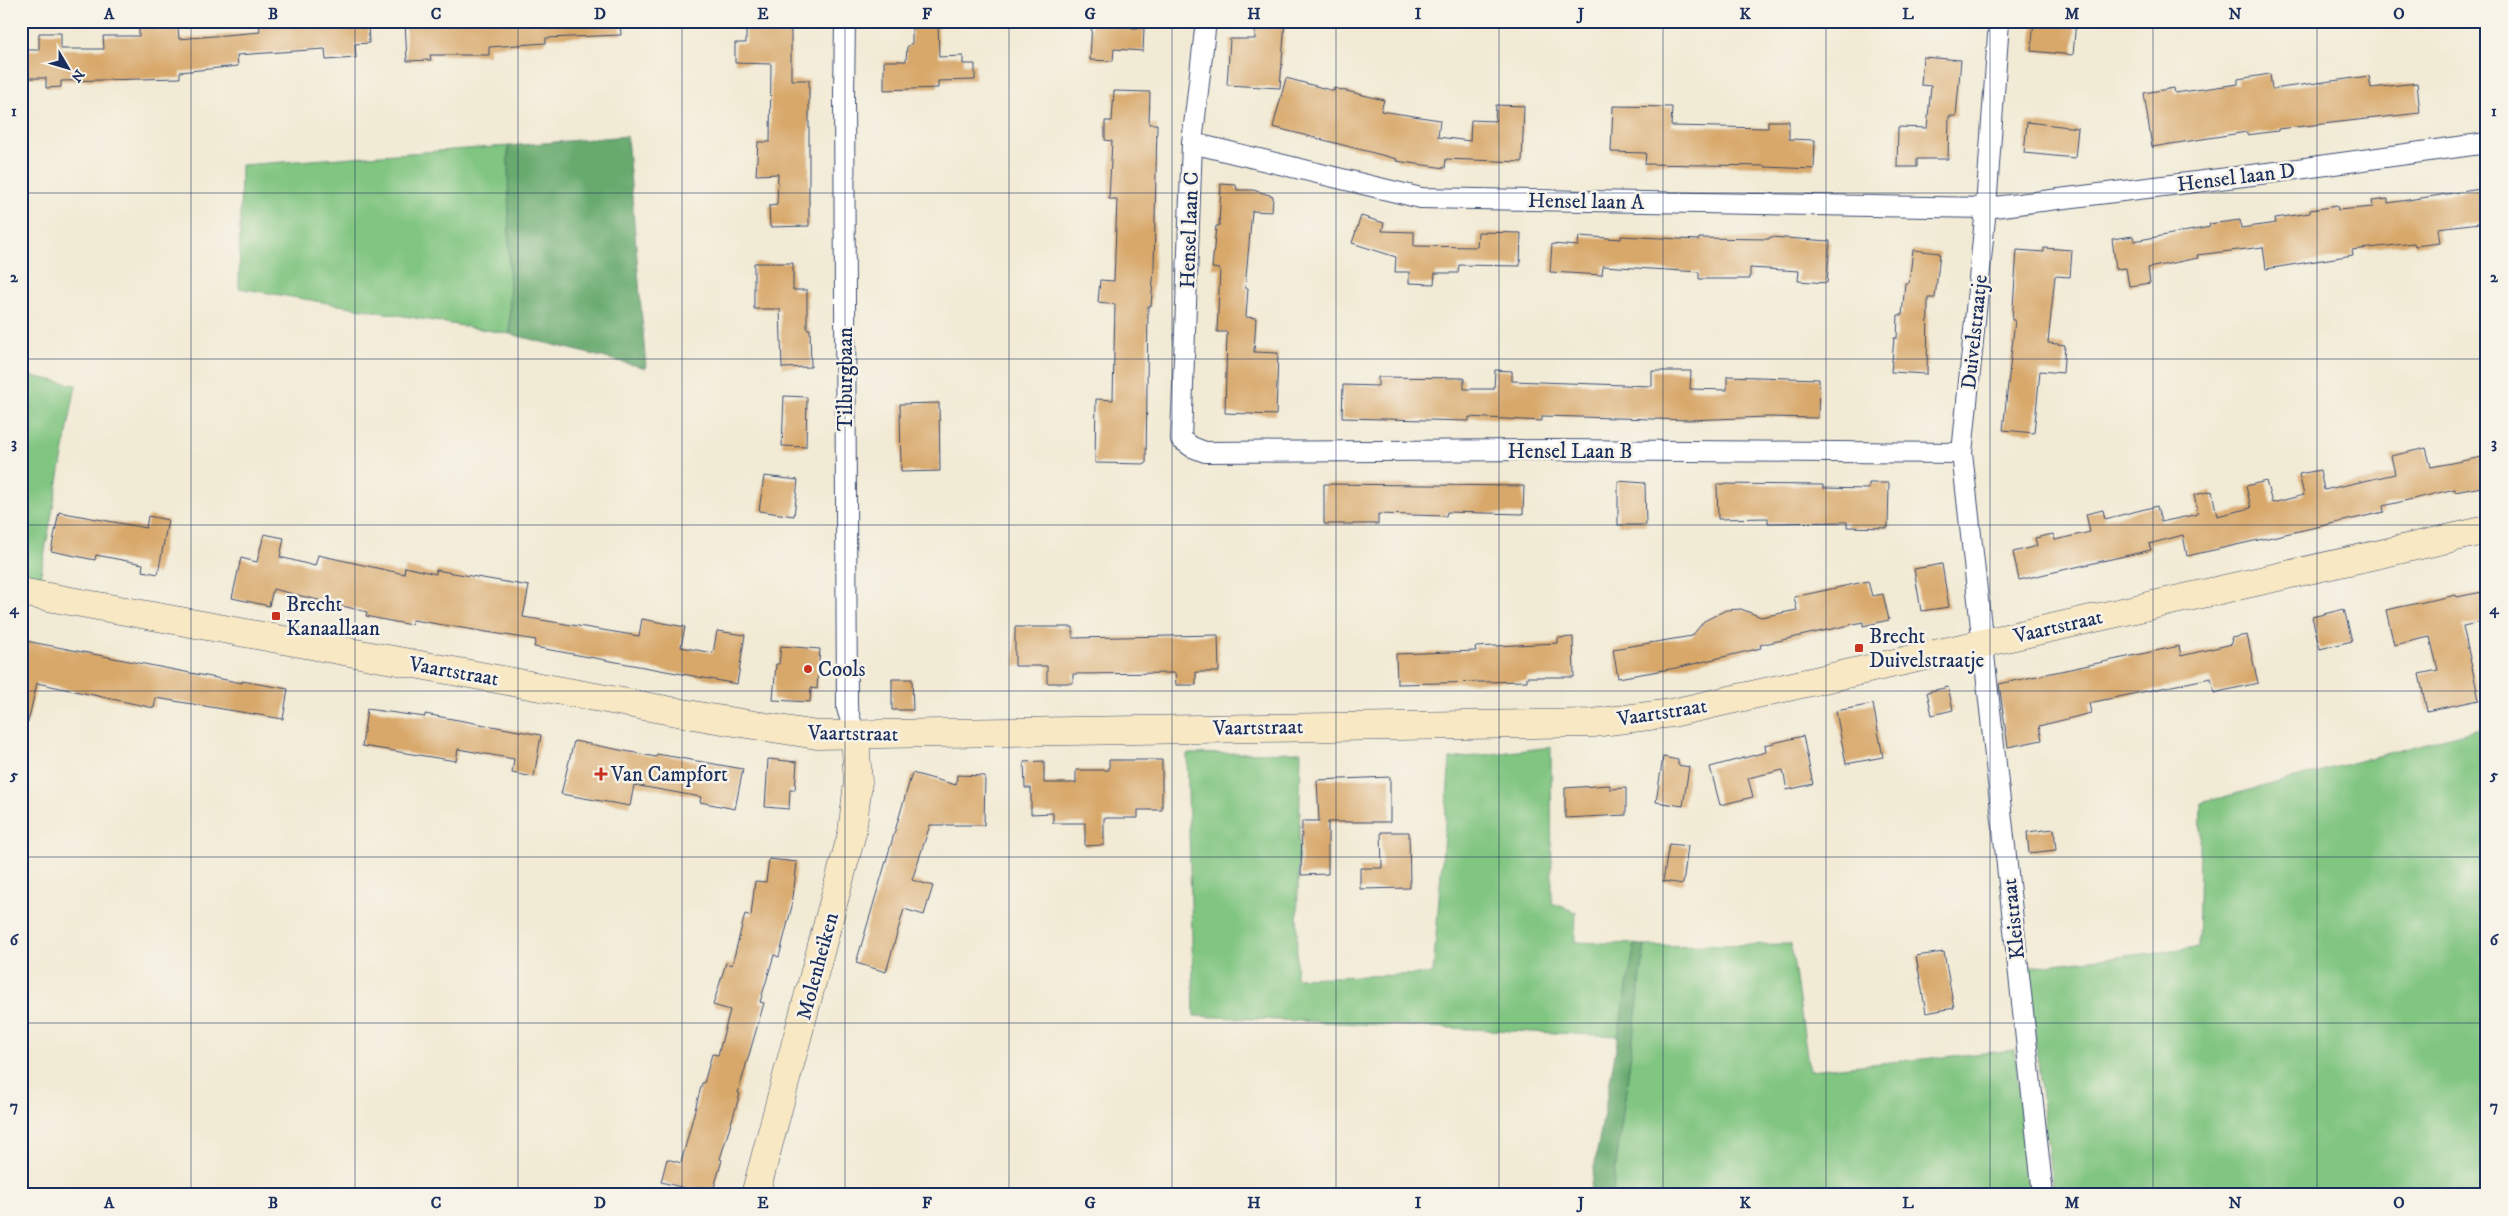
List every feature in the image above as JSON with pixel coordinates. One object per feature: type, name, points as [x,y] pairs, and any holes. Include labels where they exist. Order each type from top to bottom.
[{"type":"main road","name":"Vaartstraat","points":[[21,592],[710,718],[817,735],[1593,723],[1672,713],[2487,530]]},
{"type":"main road","name":"Molenheiken","points":[[755,1195],[852,833],[858,782],[854,735]]},
{"type":"street","name":"Tilburgbaan","points":[[846,21],[844,114],[847,708],[854,735]]},
{"type":"street","name":"Hensel laan C","points":[[1181,439],[1192,142],[1206,21]]},
{"type":"street","name":"Duivelstraatje","points":[[1982,643],[1962,453],[1986,208],[1999,21]]},
{"type":"street","name":"Hensel laan A","points":[[1192,142],[1421,198],[1986,208]]},
{"type":"street","name":"Hensel laan D","points":[[1986,208],[2276,172],[2487,143]]},
{"type":"street","name":"Hensel Laan B","points":[[1181,439],[1192,448],[1205,452],[1551,450],[1962,453]]},
{"type":"street","name":"Kleistraat","points":[[1982,643],[2043,1195]]},
{"type":"green space","points":[[627,136],[646,368],[510,334],[508,146]]},
{"type":"green space","points":[[508,146],[510,334],[239,288],[241,165]]},
{"type":"green space","points":[[21,374],[76,385],[40,578],[21,574]]},
{"type":"green space","points":[[2487,727],[2487,1195],[2053,1195],[2027,967],[2198,948],[2201,803]]},
{"type":"green space","points":[[1551,747],[1552,903],[1576,912],[1575,942],[1635,944],[1618,1036],[1194,1016],[1187,754],[1301,752],[1296,978],[1433,974],[1450,759]]},
{"type":"green space","points":[[1635,944],[1645,946],[1612,1195],[1589,1195]]},
{"type":"green space","points":[[1791,944],[1809,1070],[2015,1050],[2029,1195],[1612,1195],[1645,946]]},
{"type":"building","points":[[259,21],[368,23],[369,43],[355,44],[356,58],[326,60],[325,49],[237,55],[238,66],[180,72],[180,78],[61,81],[61,87],[46,88],[46,78],[24,78],[23,50],[39,50],[39,33],[61,33],[61,49],[104,49],[103,36],[139,36],[139,28],[178,27],[179,39],[260,32]]},
{"type":"building","points":[[405,21],[620,21],[621,35],[546,38],[546,43],[489,47],[489,55],[430,55],[431,60],[407,61]]},
{"type":"building","points":[[746,21],[791,21],[791,80],[809,80],[809,226],[770,227],[769,206],[777,205],[778,174],[756,175],[758,142],[770,142],[771,64],[735,63],[735,43],[746,43]]},
{"type":"building","points":[[912,21],[938,21],[939,57],[963,56],[963,64],[975,64],[975,80],[938,81],[938,88],[884,90],[884,61],[906,61],[907,47],[912,43]]},
{"type":"building","points":[[1092,21],[1132,21],[1132,28],[1144,28],[1143,51],[1114,49],[1113,61],[1090,60]]},
{"type":"building","points":[[1255,21],[1285,21],[1280,88],[1227,85],[1230,39],[1255,39]]},
{"type":"building","points":[[2034,21],[2076,21],[2073,55],[2031,51]]},
{"type":"building","points":[[1923,57],[1961,60],[1956,116],[1949,116],[1948,159],[1917,159],[1917,167],[1897,167],[1898,127],[1927,128],[1931,86],[1921,85]]},
{"type":"building","points":[[2270,74],[2272,89],[2369,76],[2371,88],[2417,83],[2420,113],[2278,129],[2278,131],[2247,135],[2247,132],[2152,147],[2144,93],[2174,88],[2175,93],[2238,84],[2238,79]]},
{"type":"building","points":[[1286,78],[1334,91],[1334,88],[1384,100],[1381,111],[1440,120],[1438,137],[1470,141],[1471,120],[1495,121],[1496,105],[1524,106],[1522,162],[1446,159],[1445,168],[1396,161],[1397,159],[1273,127]]},
{"type":"building","points":[[1114,91],[1150,92],[1149,124],[1157,124],[1154,269],[1151,306],[1148,306],[1146,464],[1095,463],[1096,399],[1113,400],[1115,304],[1098,302],[1100,280],[1114,281],[1117,199],[1109,199],[1112,141],[1105,140],[1105,121],[1112,121]]},
{"type":"building","points":[[1613,106],[1672,107],[1671,126],[1768,128],[1768,121],[1789,121],[1789,139],[1815,140],[1814,169],[1765,166],[1645,164],[1646,153],[1611,152]]},
{"type":"building","points":[[2027,122],[2078,128],[2075,158],[2024,153]]},
{"type":"building","points":[[1221,184],[1236,185],[1237,190],[1253,190],[1273,196],[1272,212],[1252,211],[1245,288],[1248,288],[1246,317],[1256,318],[1254,352],[1278,353],[1276,415],[1225,413],[1227,332],[1217,332],[1220,269],[1212,268],[1216,226],[1219,226]]},
{"type":"building","points":[[2487,188],[2487,222],[2438,228],[2440,243],[2415,246],[2414,243],[2352,250],[2353,255],[2266,269],[2263,247],[2197,255],[2198,258],[2148,268],[2150,283],[2129,286],[2126,268],[2116,269],[2112,239],[2133,236],[2134,241],[2210,227],[2209,224],[2240,220],[2241,228],[2276,223],[2275,218],[2310,213],[2310,210],[2337,206],[2338,210],[2373,207],[2372,201],[2388,199],[2388,203]]},
{"type":"building","points":[[1361,216],[1384,223],[1382,231],[1414,232],[1414,246],[1477,247],[1478,232],[1521,233],[1520,266],[1459,265],[1458,273],[1435,273],[1434,284],[1409,283],[1409,272],[1395,272],[1396,257],[1352,243]]},
{"type":"building","points":[[1579,236],[1621,239],[1621,236],[1699,240],[1699,238],[1769,239],[1770,237],[1830,241],[1827,283],[1798,281],[1799,271],[1750,268],[1750,279],[1699,279],[1699,272],[1603,266],[1602,275],[1550,272],[1552,244],[1578,246]]},
{"type":"building","points":[[2044,248],[2072,250],[2070,277],[2055,276],[2048,343],[2065,345],[2063,373],[2040,371],[2034,433],[2003,430],[2015,320],[2012,320],[2017,250],[2044,252]]},
{"type":"building","points":[[1913,250],[1940,253],[1935,298],[1928,298],[1927,374],[1891,372],[1894,338],[1897,338],[1898,315],[1902,315],[1905,283],[1909,283]]},
{"type":"building","points":[[754,263],[793,263],[793,290],[807,290],[807,329],[810,329],[811,367],[782,368],[780,309],[754,309]]},
{"type":"building","points":[[1495,370],[1512,371],[1512,381],[1652,386],[1652,371],[1691,371],[1690,389],[1727,390],[1727,376],[1819,379],[1818,418],[1767,417],[1690,420],[1542,416],[1542,421],[1469,417],[1469,421],[1342,418],[1343,385],[1378,386],[1378,377],[1464,378],[1464,389],[1494,389]]},
{"type":"building","points":[[784,396],[807,397],[806,447],[782,446]]},
{"type":"building","points":[[939,403],[940,471],[901,472],[900,404]]},
{"type":"building","points":[[2426,448],[2431,467],[2487,456],[2487,486],[2455,492],[2455,489],[2383,506],[2384,512],[2187,556],[2183,535],[2149,544],[2151,550],[2019,580],[2013,552],[2037,546],[2035,538],[2053,534],[2055,540],[2090,532],[2086,514],[2103,510],[2105,519],[2157,506],[2161,522],[2198,514],[2194,495],[2212,491],[2217,516],[2251,508],[2246,486],[2266,481],[2272,503],[2304,495],[2299,474],[2320,470],[2324,490],[2395,474],[2391,456]]},
{"type":"building","points":[[764,476],[798,480],[794,516],[759,511]]},
{"type":"building","points":[[1618,481],[1645,483],[1646,525],[1618,525]]},
{"type":"building","points":[[1869,483],[1889,483],[1888,528],[1847,527],[1847,522],[1768,523],[1768,518],[1718,519],[1717,484],[1823,485],[1823,488],[1869,489]]},
{"type":"building","points":[[1324,484],[1524,486],[1523,514],[1447,512],[1446,516],[1378,514],[1378,524],[1324,524]]},
{"type":"building","points":[[59,512],[146,528],[148,516],[168,520],[158,574],[142,571],[143,564],[96,555],[95,560],[51,551]]},
{"type":"building","points":[[264,534],[284,538],[280,557],[315,566],[318,555],[404,574],[405,567],[436,574],[436,570],[529,586],[523,617],[639,636],[642,619],[685,627],[681,647],[713,653],[717,631],[745,635],[737,684],[534,647],[536,640],[413,620],[411,625],[385,620],[366,616],[367,612],[273,589],[269,606],[232,598],[241,558],[257,562]]},
{"type":"building","points":[[1942,564],[1949,607],[1921,611],[1914,569]]},
{"type":"building","points":[[1868,581],[1872,596],[1883,594],[1889,620],[1863,626],[1863,622],[1760,645],[1761,648],[1676,668],[1618,678],[1613,649],[1692,636],[1704,621],[1726,610],[1741,609],[1761,617],[1797,610],[1794,597]]},
{"type":"building","points":[[2487,591],[2487,621],[2463,626],[2479,700],[2427,711],[2419,674],[2438,670],[2430,637],[2394,645],[2386,610],[2456,595],[2457,597]]},
{"type":"building","points":[[2344,609],[2352,641],[2320,649],[2312,617]]},
{"type":"building","points":[[1015,627],[1073,627],[1073,638],[1218,635],[1219,672],[1196,672],[1196,685],[1176,685],[1175,673],[1073,674],[1073,683],[1047,683],[1047,666],[1015,666]]},
{"type":"building","points":[[2247,635],[2258,683],[2214,693],[2211,678],[2089,703],[2091,713],[2039,726],[2042,740],[2008,747],[1999,684],[2179,646],[2181,656],[2232,644],[2231,638]]},
{"type":"building","points":[[1573,637],[1574,677],[1527,677],[1527,681],[1397,684],[1396,654],[1476,651],[1475,647],[1558,643],[1558,638]]},
{"type":"building","points":[[21,640],[242,683],[242,681],[288,689],[283,719],[156,698],[154,708],[37,683],[28,722],[21,721]]},
{"type":"building","points":[[781,646],[820,649],[817,689],[811,688],[810,702],[773,700],[776,664],[779,664]]},
{"type":"building","points":[[892,679],[912,679],[913,710],[892,710]]},
{"type":"building","points":[[1948,687],[1953,710],[1932,715],[1927,692]]},
{"type":"building","points":[[1873,704],[1883,757],[1846,764],[1836,711]]},
{"type":"building","points":[[367,709],[425,717],[425,714],[541,735],[534,777],[512,773],[514,759],[458,749],[456,761],[362,746]]},
{"type":"building","points":[[1803,736],[1813,784],[1787,790],[1783,770],[1748,778],[1753,797],[1720,805],[1710,767],[1766,752],[1765,745]]},
{"type":"building","points":[[574,741],[656,757],[657,754],[743,769],[735,809],[700,802],[701,797],[634,785],[630,806],[561,794]]},
{"type":"building","points":[[1663,757],[1678,760],[1678,765],[1689,767],[1683,806],[1656,802]]},
{"type":"building","points":[[768,759],[797,762],[795,790],[790,790],[789,809],[765,807]]},
{"type":"building","points":[[1109,760],[1162,760],[1162,810],[1138,810],[1138,818],[1104,818],[1104,845],[1085,846],[1085,823],[1053,823],[1053,813],[1031,814],[1031,788],[1025,788],[1024,762],[1044,761],[1044,783],[1076,783],[1076,770],[1109,770]]},
{"type":"building","points":[[912,773],[956,785],[957,775],[985,776],[984,825],[930,825],[912,880],[933,886],[924,915],[904,909],[886,972],[856,963]]},
{"type":"building","points":[[1390,777],[1390,822],[1328,822],[1328,874],[1301,875],[1302,821],[1319,821],[1317,780]]},
{"type":"building","points":[[1610,785],[1610,789],[1626,788],[1626,815],[1565,818],[1565,788]]},
{"type":"building","points":[[2054,829],[2056,850],[2029,853],[2027,832]]},
{"type":"building","points":[[1381,832],[1409,832],[1410,888],[1360,889],[1360,868],[1382,868]]},
{"type":"building","points":[[1669,844],[1688,846],[1683,884],[1663,881]]},
{"type":"building","points":[[769,859],[797,862],[792,906],[779,957],[774,955],[760,1002],[764,1003],[738,1093],[740,1094],[720,1159],[722,1160],[712,1195],[661,1182],[667,1159],[681,1163],[702,1083],[704,1083],[712,1054],[718,1055],[730,1010],[713,1005],[726,963],[732,965],[745,914],[751,916],[755,881],[766,882]]},
{"type":"building","points":[[1944,952],[1954,1008],[1926,1013],[1916,956]]},
{"type":"place","name":"Brecht Kanaallaan","points":[[276,616]]},
{"type":"place","name":"Brecht Duivelstraatje","points":[[1859,648]]},
{"type":"place","name":"Cools","points":[[808,669]]},
{"type":"place","name":"Van Campfort","points":[[601,774]]}]
